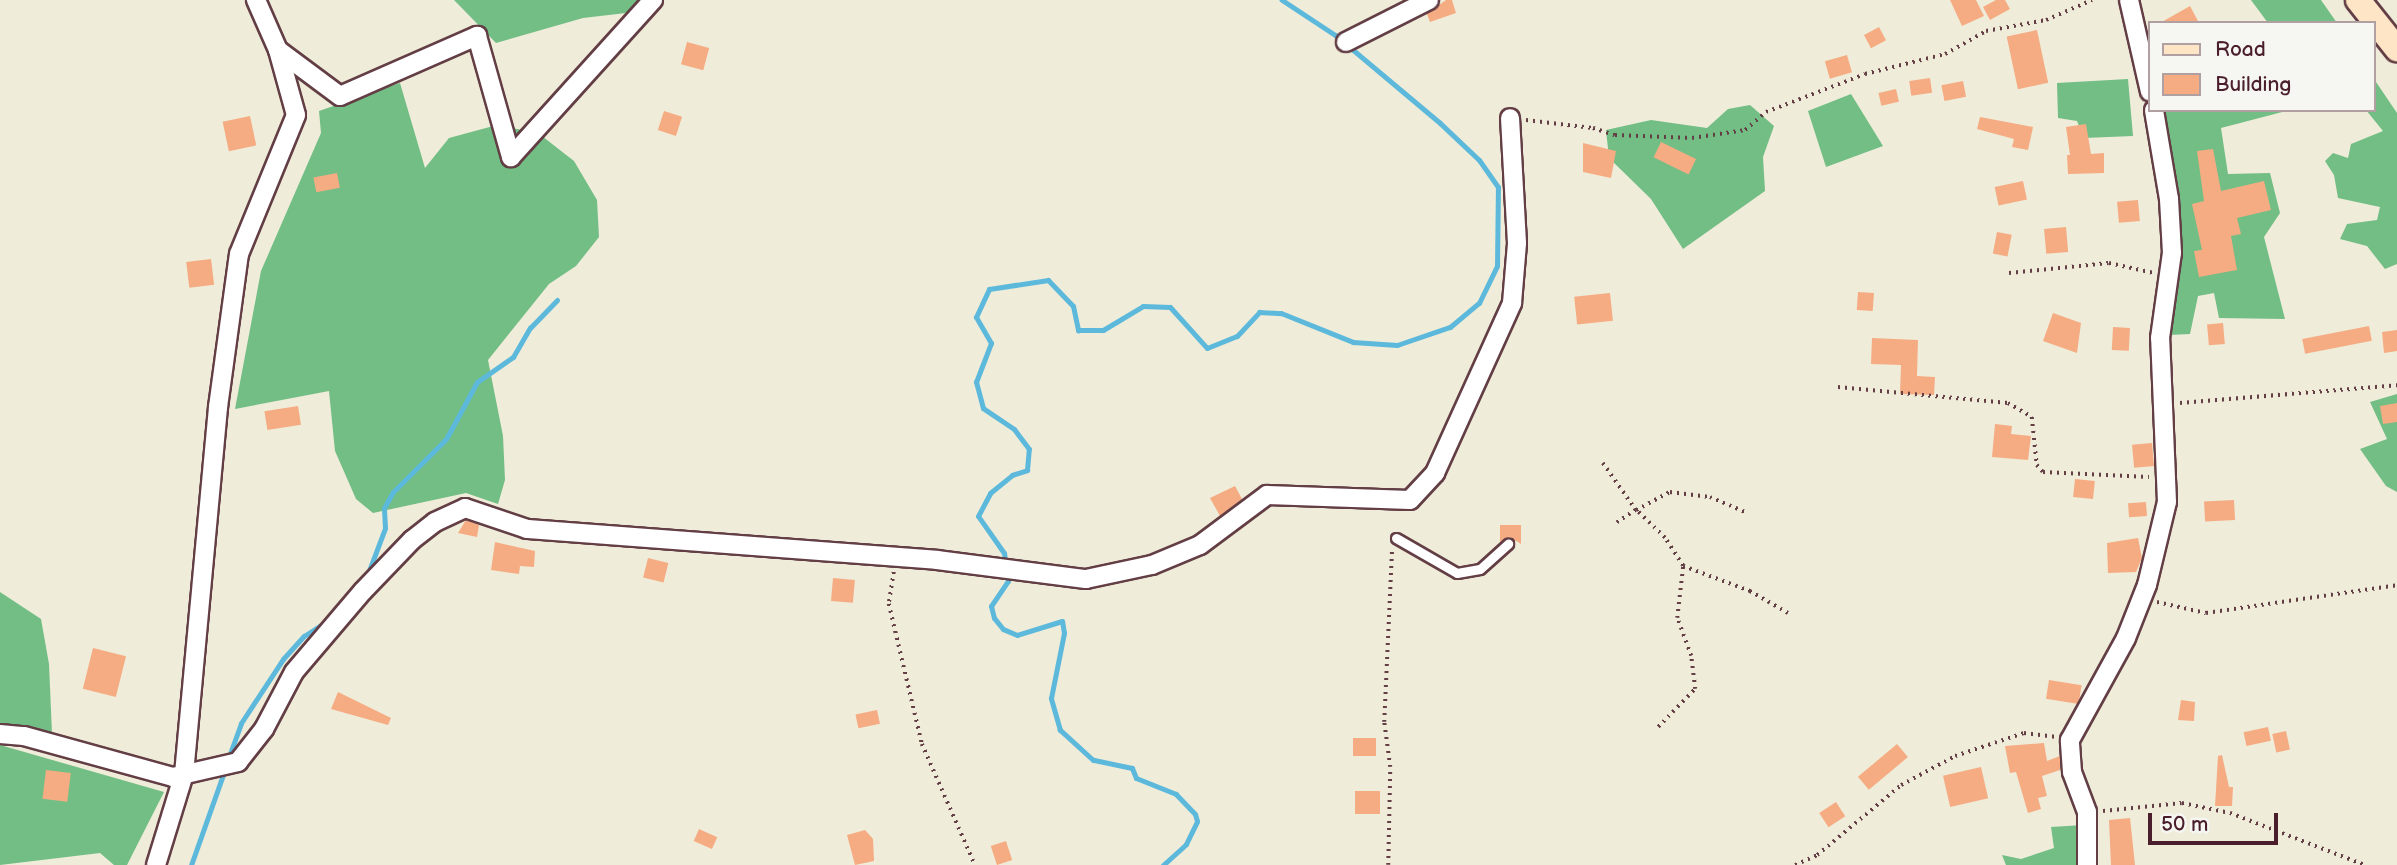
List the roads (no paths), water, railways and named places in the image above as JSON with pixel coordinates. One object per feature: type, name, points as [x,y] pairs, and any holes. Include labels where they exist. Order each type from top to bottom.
[{"type":"street","points":[[156,865],[184,774],[229,312],[239,254],[296,114],[278,50],[256,0]]},
{"type":"street","points":[[278,50],[340,96],[477,36],[511,158],[653,0]]},
{"type":"street","points":[[1346,42],[1429,0]]},
{"type":"street","points":[[2129,0],[2148,83]]},
{"type":"street","points":[[2358,0],[2375,21]]},
{"type":"street","points":[[2376,23],[2397,49]]},
{"type":"street","points":[[2087,865],[2087,813],[2072,772],[2070,740],[2126,638],[2141,598],[2167,502],[2160,338],[2170,276],[2169,199],[2154,112]]},
{"type":"street","points":[[0,734],[24,736],[173,777],[237,762],[264,729],[294,672],[363,591],[412,540],[435,522],[465,508],[527,529],[896,559],[1086,579],[1152,565],[1200,545],[1267,495],[1410,500],[1436,473],[1512,303],[1517,243],[1510,118]]},
{"type":"lane","points":[[1396,538],[1457,573],[1480,569],[1508,544]]},
{"type":"waterway","points":[[1163,865],[1186,844],[1197,821],[1195,814],[1176,794],[1136,778],[1132,768],[1093,760],[1060,730],[1051,698],[1064,633],[1062,621],[1017,635],[1003,629],[994,618],[991,606],[1008,581],[1004,553],[978,516],[990,493],[1012,475],[1027,470],[1029,449],[1014,429],[983,408],[976,382],[991,343],[976,317],[989,289],[1048,280],[1073,306],[1078,330],[1103,330],[1143,306],[1170,307],[1207,348],[1237,336],[1259,312],[1281,313],[1353,342],[1397,345],[1450,327],[1479,303],[1497,266],[1498,187],[1479,160],[1440,123],[1335,35],[1282,0]]},
{"type":"waterway","points":[[367,576],[385,528],[384,508],[393,492],[446,439],[477,382],[513,357],[530,328],[557,300]]},
{"type":"waterway","points":[[228,759],[241,723],[283,659],[304,636],[329,620]]},
{"type":"waterway","points":[[191,865],[225,769]]}]
